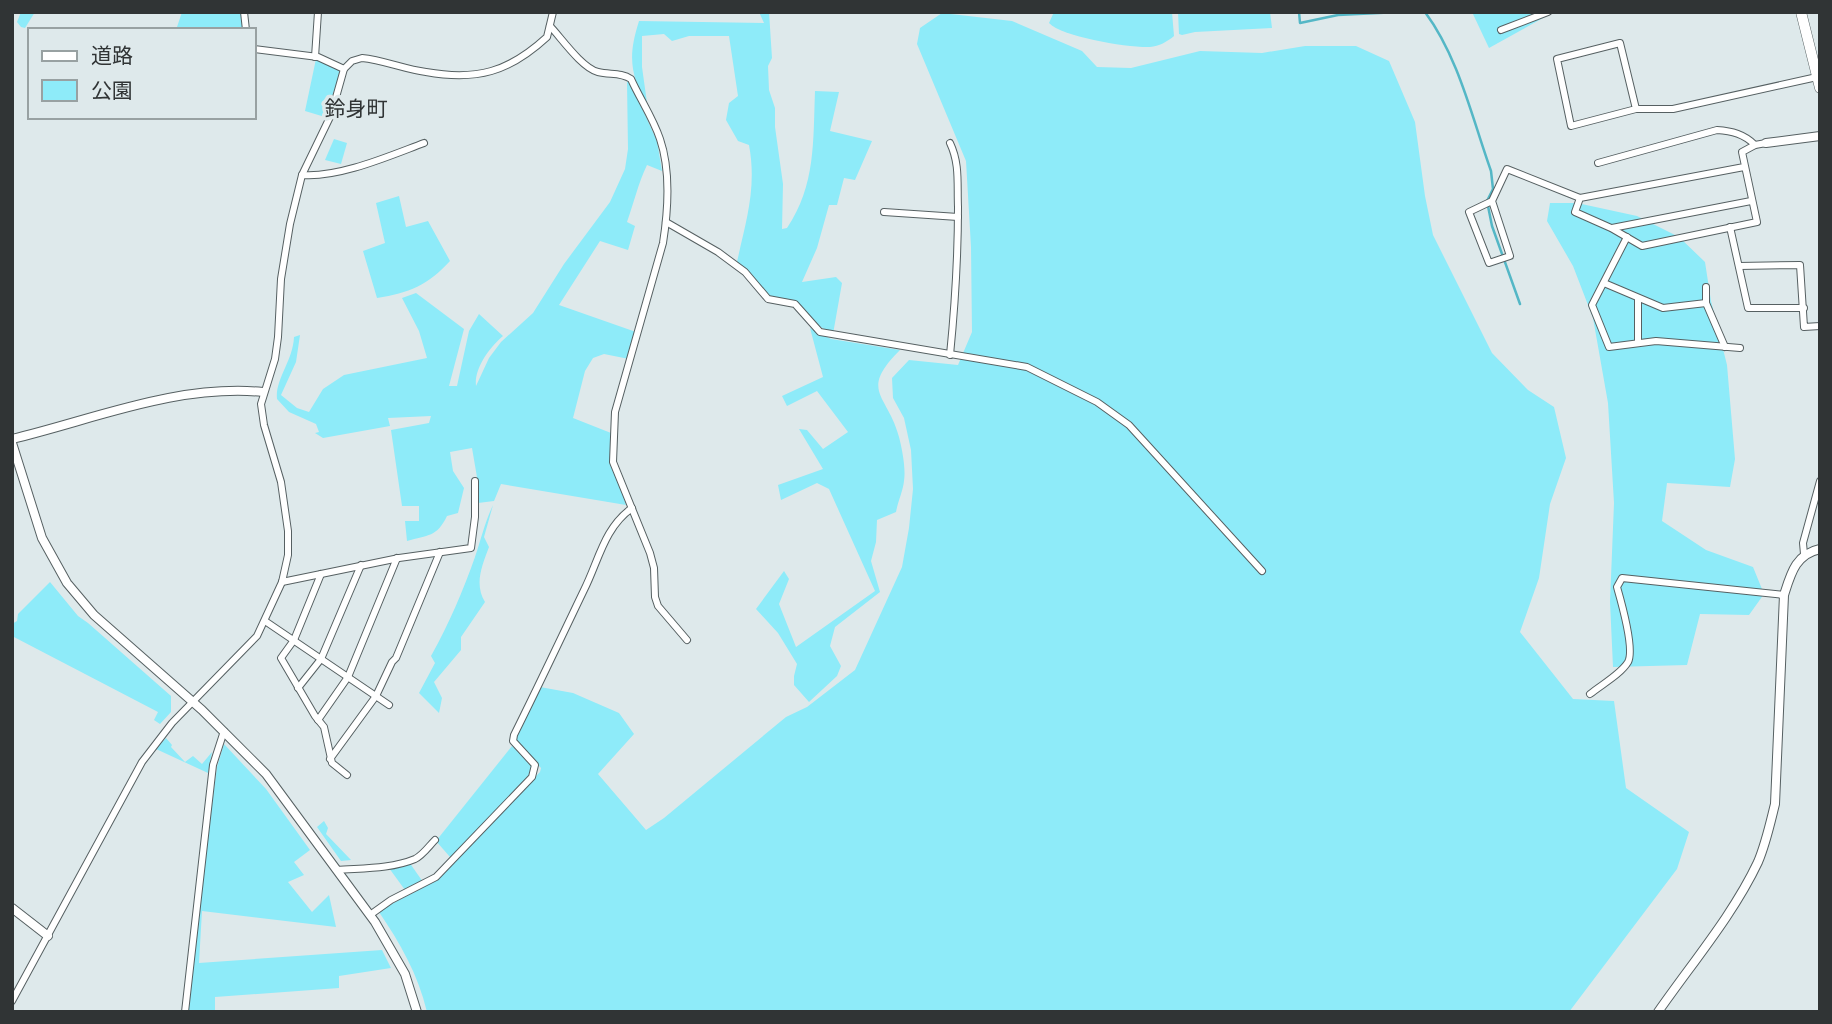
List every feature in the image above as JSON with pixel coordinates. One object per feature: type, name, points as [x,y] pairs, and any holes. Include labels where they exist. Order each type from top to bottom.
[{"type":"main road","points":[[1801,12],[1817,60],[1818,83]]},
{"type":"street","points":[[315,57],[318,12]]},
{"type":"street","points":[[12,1001],[142,762],[160,736],[257,636],[282,582],[288,555],[288,531],[281,482],[261,412],[264,392],[275,359],[281,279],[290,224],[302,175],[331,115],[344,69],[352,61],[362,58],[426,72],[483,74],[505,66],[547,37],[553,12]]},
{"type":"street","points":[[1501,30],[1549,12]]},
{"type":"street","points":[[550,26],[589,68],[631,79],[660,139],[666,176],[663,243],[615,412],[613,462],[654,568],[655,597],[659,606],[687,640]]},
{"type":"street","points":[[1636,109],[1620,43],[1558,59],[1571,126],[1636,109],[1674,109],[1818,83]]},
{"type":"street","points":[[256,49],[315,57],[344,69]]},
{"type":"street","points":[[1598,163],[1717,130],[1731,131],[1748,138],[1755,145]]},
{"type":"street","points":[[1580,198],[1575,212],[1642,246],[1757,222],[1742,152],[1755,145],[1820,136]]},
{"type":"street","points":[[302,175],[312,176],[347,168],[424,143]]},
{"type":"street","points":[[950,143],[957,158],[958,217],[957,291],[950,355]]},
{"type":"street","points":[[1492,201],[1510,256],[1489,263],[1469,212],[1492,201],[1507,169],[1580,198],[1744,167]]},
{"type":"street","points":[[1611,228],[1751,201]]},
{"type":"street","points":[[884,212],[958,217]]},
{"type":"street","points":[[666,222],[745,272],[768,299],[795,304],[820,332],[1027,368],[1112,412],[1129,425],[1262,571]]},
{"type":"street","points":[[1730,227],[1748,308],[1804,308]]},
{"type":"street","points":[[1627,237],[1592,305],[1609,347],[1656,341],[1740,348]]},
{"type":"street","points":[[1739,266],[1800,265],[1804,327],[1820,327]]},
{"type":"street","points":[[1604,283],[1663,309],[1706,303]]},
{"type":"street","points":[[1706,287],[1706,303],[1725,347]]},
{"type":"street","points":[[1638,298],[1638,343]]},
{"type":"street","points":[[264,392],[227,390],[188,394],[12,441],[43,538],[67,583],[94,615],[224,731],[266,774],[370,915],[405,974],[417,1012]]},
{"type":"street","points":[[282,582],[397,558],[471,548],[475,517],[475,481]]},
{"type":"street","points":[[1804,554],[1803,543],[1820,481]]},
{"type":"street","points":[[370,915],[391,900],[436,877],[532,778],[535,765],[513,741],[514,735],[588,582],[604,540],[621,516],[632,508]]},
{"type":"street","points":[[1658,1012],[1730,910],[1757,862],[1767,835],[1775,804],[1784,594],[1796,563],[1804,554],[1820,549]]},
{"type":"street","points":[[330,759],[376,696],[396,658],[440,552]]},
{"type":"street","points":[[318,720],[348,677],[397,558]]},
{"type":"street","points":[[298,688],[321,659],[361,565]]},
{"type":"street","points":[[320,574],[294,640],[281,658],[324,727],[332,763],[347,775]]},
{"type":"street","points":[[1590,694],[1623,668],[1630,658],[1628,630],[1617,587],[1622,578],[1784,594]]},
{"type":"street","points":[[265,621],[389,705]]},
{"type":"street","points":[[185,1012],[213,765],[224,731]]},
{"type":"street","points":[[337,870],[368,869],[412,860],[435,840]]},
{"type":"street","points":[[12,908],[48,936]]},
{"type":"green space","points":[[21,12],[35,12],[25,28],[17,22]]},
{"type":"green space","points":[[182,12],[242,12],[243,28],[177,28]]},
{"type":"green space","points":[[759,12],[769,12],[772,58],[768,66],[769,90],[775,108],[783,184],[782,229],[787,228],[796,212],[808,179],[813,145],[815,91],[839,92],[830,131],[872,141],[855,180],[844,178],[837,205],[829,205],[817,248],[802,282],[836,277],[842,283],[833,334],[814,323],[795,301],[769,297],[737,262],[752,176],[749,145],[738,141],[726,120],[729,103],[738,96],[729,36],[689,36],[672,41],[664,34],[642,36],[642,67],[648,110],[635,76],[632,56],[639,21],[764,23]]},
{"type":"green space","points":[[1054,12],[1172,12],[1174,36],[1150,47],[1096,41],[1056,28],[1049,23]]},
{"type":"green space","points":[[1178,12],[1270,12],[1272,28],[1182,35],[1179,34]]},
{"type":"green space","points":[[1472,12],[1554,12],[1489,48]]},
{"type":"green space","points":[[942,13],[1012,21],[1082,51],[1097,67],[1131,68],[1200,51],[1262,53],[1305,46],[1356,46],[1389,61],[1415,122],[1433,235],[1492,353],[1528,390],[1554,407],[1566,458],[1550,504],[1539,578],[1520,632],[1573,699],[1614,701],[1626,788],[1689,832],[1677,869],[1569,1012],[427,1012],[408,959],[379,912],[437,878],[540,772],[541,768],[515,740],[540,687],[573,693],[619,713],[634,734],[598,774],[646,830],[786,717],[807,707],[855,670],[902,567],[909,528],[913,489],[911,450],[904,418],[893,398],[892,378],[909,360],[958,365],[972,332],[966,161],[917,44],[920,28]]},
{"type":"green space","points":[[316,59],[340,73],[325,117],[305,111]]},
{"type":"green space","points":[[627,82],[630,82],[657,141],[662,171],[647,165],[627,222],[635,226],[628,250],[600,241],[559,305],[636,332],[629,359],[604,354],[593,358],[585,371],[573,418],[611,433],[612,462],[626,505],[501,484],[494,501],[478,503],[478,483],[472,448],[450,452],[453,471],[464,488],[458,513],[447,516],[435,532],[407,541],[405,521],[419,521],[419,506],[402,506],[391,430],[429,423],[431,416],[388,418],[390,426],[323,438],[315,433],[319,432],[316,424],[289,412],[277,399],[294,337],[300,335],[296,362],[281,395],[297,408],[309,412],[323,389],[344,375],[427,358],[419,331],[402,298],[416,293],[464,329],[449,386],[457,386],[469,331],[479,314],[503,336],[484,358],[476,386],[489,358],[501,342],[533,313],[564,264],[610,202],[625,169],[628,149]]},
{"type":"green space","points":[[334,139],[347,143],[341,164],[325,160]]},
{"type":"green space","points":[[399,196],[406,227],[428,221],[450,261],[417,287],[377,298],[363,251],[385,243],[376,203]]},
{"type":"green space","points":[[1550,203],[1577,203],[1637,216],[1679,237],[1705,262],[1711,301],[1727,365],[1735,459],[1730,487],[1667,483],[1662,521],[1706,550],[1753,567],[1764,594],[1749,615],[1700,614],[1687,665],[1613,667],[1610,602],[1614,503],[1608,403],[1593,318],[1573,266],[1547,221]]},
{"type":"green space","points":[[810,328],[831,339],[900,350],[887,364],[878,385],[899,437],[904,476],[896,512],[877,520],[876,542],[871,561],[880,592],[835,627],[830,646],[841,666],[837,676],[809,702],[794,685],[797,664],[778,633],[756,609],[784,571],[789,579],[779,604],[796,647],[875,591],[829,489],[817,483],[781,500],[778,485],[823,469],[799,429],[807,430],[823,449],[848,432],[817,391],[787,406],[782,396],[823,377]]},
{"type":"green space","points":[[493,505],[484,537],[489,547],[480,582],[485,602],[461,637],[461,650],[434,682],[442,698],[439,713],[419,693],[435,663],[431,656],[461,595]]},
{"type":"green space","points":[[50,582],[78,616],[171,696],[171,712],[160,724],[154,720],[158,712],[12,636],[12,624],[17,621],[18,614]]},
{"type":"green space","points":[[166,738],[185,762],[193,756],[202,764],[212,752],[208,773],[156,749]]},
{"type":"green space","points":[[224,744],[266,789],[310,850],[294,862],[304,875],[288,882],[312,912],[329,895],[336,927],[202,911],[199,963],[382,950],[391,968],[339,976],[339,988],[215,997],[215,1010],[187,1010],[217,767]]},
{"type":"green space","points":[[512,746],[532,765],[530,775],[453,857],[450,857],[436,841]]},
{"type":"green space","points":[[324,821],[328,828],[326,834],[351,860],[341,861],[317,827]]},
{"type":"green space","points":[[409,862],[423,882],[405,890],[389,868]]},
{"type":"waterway","points":[[1299,12],[1300,23],[1338,15],[1399,12]]},
{"type":"waterway","points":[[1425,12],[1456,69],[1491,171],[1493,189],[1487,201],[1492,226],[1520,304]]},
{"type":"district","name":"鈴身町","points":[[356,109]]}]
